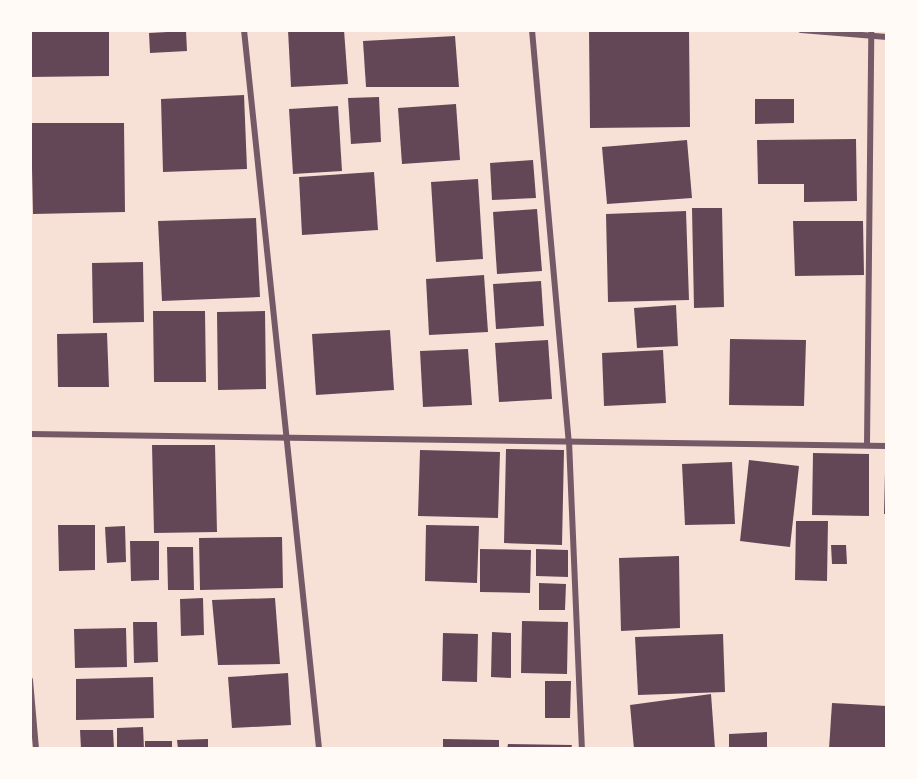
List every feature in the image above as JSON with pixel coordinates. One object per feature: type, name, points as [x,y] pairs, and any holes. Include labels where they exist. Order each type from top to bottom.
[{"type":"street","points":[[244,30],[283,439],[319,749]]},
{"type":"street","points":[[532,30],[569,441],[582,749]]},
{"type":"street","points":[[801,30],[887,37]]},
{"type":"street","points":[[867,445],[872,34]]},
{"type":"street","points":[[30,434],[887,446]]},
{"type":"street","points":[[30,680],[36,749]]},
{"type":"building","points":[[30,30],[109,30],[109,76],[30,77]]},
{"type":"building","points":[[288,30],[344,30],[348,84],[291,87]]},
{"type":"building","points":[[589,30],[689,30],[690,127],[590,128]]},
{"type":"building","points":[[186,31],[187,51],[150,53],[149,33]]},
{"type":"building","points":[[455,36],[459,87],[366,87],[363,41]]},
{"type":"building","points":[[244,95],[247,169],[163,172],[161,99]]},
{"type":"building","points":[[379,97],[381,142],[351,144],[348,98]]},
{"type":"building","points":[[755,99],[794,99],[794,123],[755,124]]},
{"type":"building","points":[[456,104],[460,160],[402,164],[398,108]]},
{"type":"building","points":[[338,106],[342,171],[293,174],[289,109]]},
{"type":"building","points":[[31,123],[124,123],[125,212],[33,214]]},
{"type":"building","points":[[856,139],[857,201],[804,202],[804,184],[758,184],[757,140]]},
{"type":"building","points":[[687,140],[692,198],[607,204],[602,147]]},
{"type":"building","points":[[533,160],[536,198],[492,200],[490,163]]},
{"type":"building","points":[[374,172],[378,230],[302,235],[299,177]]},
{"type":"building","points":[[478,179],[483,259],[436,262],[431,182]]},
{"type":"building","points":[[692,208],[722,208],[724,307],[694,308]]},
{"type":"building","points":[[537,209],[542,271],[497,274],[493,212]]},
{"type":"building","points":[[686,211],[689,300],[608,302],[606,214]]},
{"type":"building","points":[[256,218],[260,297],[162,301],[158,221]]},
{"type":"building","points":[[793,221],[863,221],[864,275],[795,276]]},
{"type":"building","points":[[143,262],[144,322],[93,323],[92,263]]},
{"type":"building","points":[[484,275],[488,332],[429,335],[426,279]]},
{"type":"building","points":[[541,281],[544,326],[496,329],[493,284]]},
{"type":"building","points":[[676,305],[678,346],[637,348],[634,308]]},
{"type":"building","points":[[153,311],[205,311],[206,382],[154,382]]},
{"type":"building","points":[[265,311],[266,389],[218,390],[217,312]]},
{"type":"building","points":[[390,330],[394,390],[316,395],[312,334]]},
{"type":"building","points":[[107,333],[109,387],[58,387],[57,334]]},
{"type":"building","points":[[730,339],[806,340],[804,406],[729,405]]},
{"type":"building","points":[[548,340],[552,399],[499,402],[495,343]]},
{"type":"building","points":[[468,349],[472,405],[423,407],[420,351]]},
{"type":"building","points":[[663,350],[666,403],[604,406],[602,353]]},
{"type":"building","points":[[152,445],[215,445],[217,532],[154,533]]},
{"type":"building","points":[[506,449],[564,450],[562,545],[504,543]]},
{"type":"building","points":[[420,450],[500,452],[498,518],[418,516]]},
{"type":"building","points":[[813,453],[869,454],[869,516],[812,515]]},
{"type":"building","points":[[749,460],[799,466],[790,547],[740,541]]},
{"type":"building","points":[[732,462],[735,524],[685,525],[682,464]]},
{"type":"building","points":[[885,473],[887,473],[887,514],[884,514]]},
{"type":"building","points":[[796,521],[828,521],[827,581],[795,580]]},
{"type":"building","points":[[58,525],[95,525],[95,570],[59,571]]},
{"type":"building","points":[[426,525],[479,526],[477,583],[425,581]]},
{"type":"building","points":[[125,526],[126,562],[107,563],[105,527]]},
{"type":"building","points":[[282,537],[283,588],[200,590],[199,538]]},
{"type":"building","points":[[130,541],[159,541],[159,580],[131,581]]},
{"type":"building","points":[[831,545],[846,545],[847,564],[832,564]]},
{"type":"building","points":[[167,547],[193,547],[194,590],[168,590]]},
{"type":"building","points":[[480,549],[531,550],[530,593],[480,592]]},
{"type":"building","points":[[536,549],[568,550],[568,577],[536,576]]},
{"type":"building","points":[[679,556],[680,628],[621,631],[619,558]]},
{"type":"building","points":[[539,583],[566,584],[565,610],[539,610]]},
{"type":"building","points":[[203,598],[204,635],[181,636],[180,599]]},
{"type":"building","points":[[275,598],[280,664],[218,665],[212,600]]},
{"type":"building","points":[[522,621],[568,622],[567,674],[521,673]]},
{"type":"building","points":[[133,622],[157,622],[158,662],[134,663]]},
{"type":"building","points":[[126,628],[127,667],[75,668],[74,629]]},
{"type":"building","points":[[492,632],[511,633],[511,678],[491,677]]},
{"type":"building","points":[[443,633],[478,634],[477,682],[442,681]]},
{"type":"building","points":[[723,634],[725,692],[638,695],[635,637]]},
{"type":"building","points":[[288,673],[291,725],[232,728],[228,677]]},
{"type":"building","points":[[153,677],[154,718],[76,720],[76,679]]},
{"type":"building","points":[[545,681],[571,681],[570,718],[545,718]]},
{"type":"building","points":[[711,694],[715,749],[634,749],[630,705]]},
{"type":"building","points":[[832,703],[887,706],[887,749],[829,749]]},
{"type":"building","points":[[143,727],[144,749],[117,749],[117,728]]},
{"type":"building","points":[[80,730],[113,730],[114,749],[81,749]]},
{"type":"building","points":[[767,732],[767,749],[729,749],[729,734]]},
{"type":"building","points":[[208,739],[208,749],[178,749],[177,740]]},
{"type":"building","points":[[443,739],[499,740],[499,749],[443,749]]},
{"type":"building","points":[[145,741],[172,741],[172,749],[145,749]]},
{"type":"building","points":[[508,744],[572,745],[571,749],[507,749]]}]
